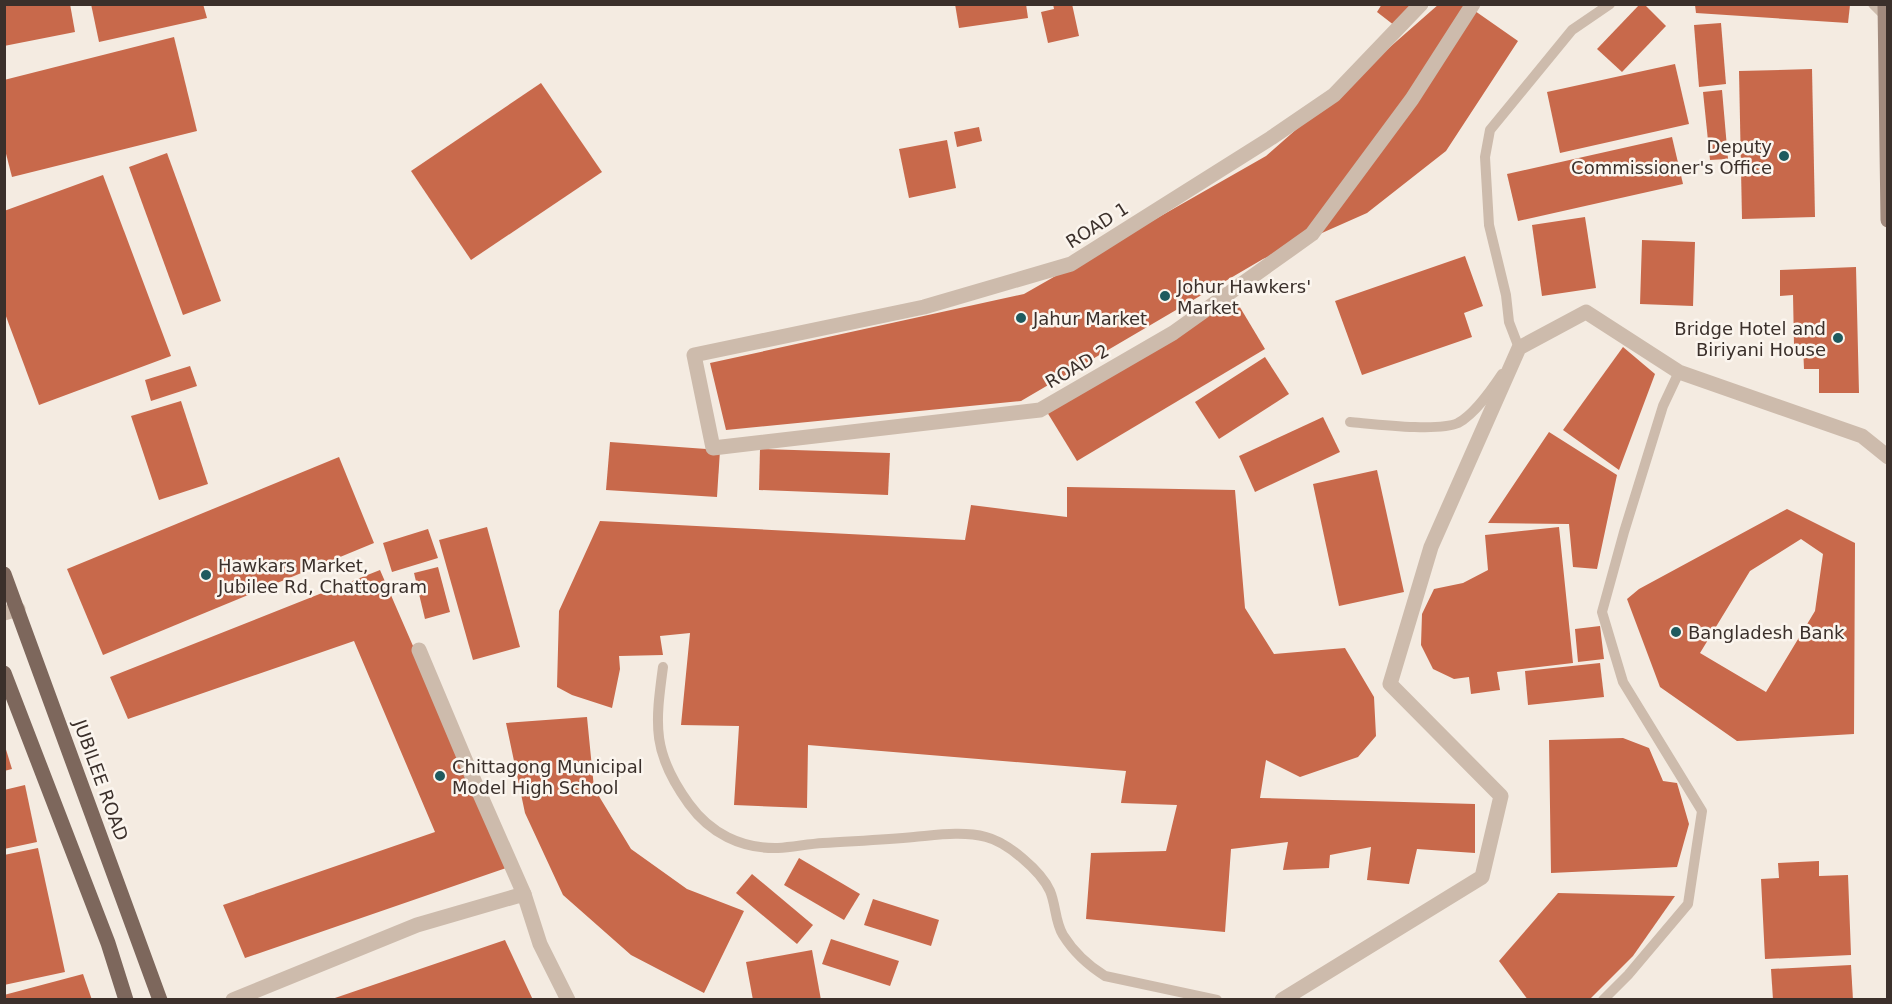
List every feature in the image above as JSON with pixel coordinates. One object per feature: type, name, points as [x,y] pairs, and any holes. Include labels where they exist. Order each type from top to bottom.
[{"type":"main road","points":[[1881,8],[1887,220]]},
{"type":"main road","name":"JUBILEE ROAD","points":[[4,574],[11,611],[160,999]]},
{"type":"main road","points":[[4,673],[108,943],[126,999]]},
{"type":"street","name":"ROAD 1","points":[[702,390],[694,355],[924,307],[1071,264],[1252,150],[1334,95],[1421,4]]},
{"type":"street","name":"ROAD 2","points":[[702,390],[713,448],[1040,410],[1173,333],[1312,234],[1412,99],[1473,4]]},
{"type":"street","points":[[1282,999],[1482,877],[1501,796],[1390,684],[1431,547],[1519,348],[1586,312],[1679,372],[1862,436],[1887,457]]},
{"type":"street","points":[[419,650],[524,894],[540,944],[568,999]]},
{"type":"street","points":[[233,999],[417,925],[524,894]]},
{"type":"lane","points":[[1350,422],[1430,428],[1458,423],[1479,405],[1519,348],[1509,322],[1506,295],[1489,225],[1485,157],[1490,130],[1572,30],[1610,4]]},
{"type":"lane","points":[[1603,999],[1628,975],[1688,904],[1702,811],[1623,682],[1602,612],[1663,406],[1679,372]]},
{"type":"lane","points":[[663,667],[658,730],[659,747],[665,765],[673,782],[694,811],[708,826],[722,836],[740,843],[776,848],[952,833],[987,837],[1021,856],[1036,869],[1050,892],[1063,934],[1090,967],[1105,976],[1217,999]]},
{"type":"building","points":[[4,4],[70,4],[75,32],[4,46]]},
{"type":"building","points":[[91,4],[203,4],[207,18],[99,42]]},
{"type":"building","points":[[955,4],[1026,4],[1028,18],[959,28]]},
{"type":"building","points":[[1053,4],[1072,4],[1079,36],[1048,43],[1041,12],[1054,9]]},
{"type":"building","points":[[1382,4],[1418,4],[1399,29],[1377,12]]},
{"type":"building","points":[[1439,4],[1465,4],[1518,41],[1446,151],[1367,213],[1263,259],[1021,401],[726,430],[710,363],[1024,294],[1266,156]]},
{"type":"building","points":[[1640,4],[1644,4],[1666,26],[1622,72],[1597,49]]},
{"type":"building","points":[[1695,5],[1850,5],[1848,23],[1696,13]]},
{"type":"building","points":[[1721,23],[1726,84],[1699,87],[1694,25]]},
{"type":"building","points":[[174,37],[197,131],[12,177],[4,146],[4,80]]},
{"type":"building","points":[[1675,64],[1689,124],[1560,153],[1547,92]]},
{"type":"building","points":[[1812,69],[1815,217],[1742,219],[1739,71]]},
{"type":"building","points":[[541,83],[602,172],[471,260],[411,171]]},
{"type":"building","points":[[1722,90],[1728,159],[1710,160],[1703,92]]},
{"type":"building","points":[[979,127],[982,141],[957,147],[954,132]]},
{"type":"building","points":[[1672,137],[1683,184],[1518,221],[1507,174]]},
{"type":"building","points":[[947,140],[956,188],[909,198],[899,149]]},
{"type":"building","points":[[167,153],[221,301],[183,315],[129,167]]},
{"type":"building","points":[[103,175],[171,356],[39,405],[4,311],[4,211]]},
{"type":"building","points":[[1585,217],[1596,288],[1542,296],[1532,225]]},
{"type":"building","points":[[1642,240],[1695,242],[1693,306],[1640,304]]},
{"type":"building","points":[[1465,256],[1483,306],[1464,313],[1472,337],[1362,375],[1335,301]]},
{"type":"building","points":[[1856,267],[1859,393],[1819,393],[1819,369],[1804,369],[1803,345],[1794,345],[1793,295],[1780,296],[1780,270]]},
{"type":"building","points":[[1235,299],[1265,349],[1077,461],[1047,412]]},
{"type":"building","points":[[1623,347],[1655,374],[1619,470],[1563,430]]},
{"type":"building","points":[[1265,357],[1289,394],[1219,439],[1195,402]]},
{"type":"building","points":[[190,366],[197,386],[151,401],[145,380]]},
{"type":"building","points":[[181,401],[208,484],[159,500],[131,416]]},
{"type":"building","points":[[1323,417],[1340,452],[1255,492],[1239,456]]},
{"type":"building","points":[[1549,432],[1617,475],[1597,569],[1573,567],[1569,524],[1488,523]]},
{"type":"building","points":[[610,442],[720,450],[717,497],[606,490]]},
{"type":"building","points":[[760,449],[890,453],[888,495],[759,490]]},
{"type":"building","points":[[339,457],[374,543],[103,655],[67,569]]},
{"type":"building","points":[[1377,470],[1404,592],[1339,606],[1313,484]]},
{"type":"building","points":[[1067,487],[1235,490],[1245,608],[1274,654],[1345,648],[1374,697],[1376,736],[1358,757],[1300,777],[1266,760],[1260,798],[1475,804],[1475,853],[1417,849],[1409,884],[1367,880],[1371,847],[1330,855],[1329,868],[1283,870],[1288,842],[1231,849],[1225,932],[1086,919],[1091,853],[1166,851],[1177,805],[1121,803],[1126,771],[808,745],[807,808],[734,805],[739,726],[681,725],[690,633],[660,636],[663,655],[619,656],[620,669],[612,708],[572,695],[557,687],[559,611],[600,521],[965,540],[971,505],[1067,517]]},
{"type":"building","name":"Bangladesh Bank","points":[[1787,509],[1855,543],[1854,734],[1737,741],[1660,687],[1627,599],[1639,589]],"holes":[[[1801,539],[1823,554],[1815,611],[1766,692],[1700,653],[1750,571]]]},
{"type":"building","points":[[487,527],[520,647],[473,660],[439,540]]},
{"type":"building","points":[[1559,527],[1573,663],[1497,672],[1500,690],[1471,694],[1469,677],[1454,679],[1433,669],[1421,645],[1422,614],[1434,589],[1463,583],[1488,570],[1485,535]]},
{"type":"building","points":[[428,529],[438,558],[392,572],[383,543]]},
{"type":"building","points":[[438,567],[450,612],[425,619],[414,573]]},
{"type":"building","name":"Chittagong Municipal Model High School","points":[[380,570],[509,867],[245,958],[223,905],[435,832],[354,641],[128,719],[110,677]]},
{"type":"building","points":[[1600,626],[1604,659],[1578,662],[1575,629]]},
{"type":"building","points":[[1600,663],[1604,697],[1528,705],[1525,671]]},
{"type":"building","points":[[587,717],[594,788],[631,849],[687,889],[744,911],[704,993],[631,955],[563,895],[525,813],[506,723]]},
{"type":"building","points":[[1623,738],[1649,748],[1663,781],[1677,783],[1689,824],[1677,867],[1551,873],[1549,740]]},
{"type":"building","points":[[4,743],[12,769],[4,771]]},
{"type":"building","points":[[25,785],[37,842],[4,849],[4,790]]},
{"type":"building","points":[[38,848],[65,972],[4,985],[4,855]]},
{"type":"building","points":[[799,858],[860,894],[844,920],[784,885]]},
{"type":"building","points":[[1819,861],[1819,876],[1848,875],[1851,955],[1765,959],[1761,879],[1779,878],[1778,863]]},
{"type":"building","points":[[752,874],[813,925],[797,944],[736,893]]},
{"type":"building","points":[[1558,893],[1675,896],[1633,956],[1589,1000],[1528,1000],[1499,961]]},
{"type":"building","points":[[873,899],[939,920],[931,946],[864,925]]},
{"type":"building","points":[[831,939],[899,961],[890,986],[822,964]]},
{"type":"building","points":[[505,940],[533,1000],[332,1000],[332,999]]},
{"type":"building","points":[[812,950],[821,1000],[753,1000],[746,962]]},
{"type":"building","points":[[1851,965],[1853,1000],[1773,1000],[1771,969]]},
{"type":"building","points":[[83,974],[92,1000],[4,1000],[4,995]]},
{"type":"place","name":"Deputy Commissioner's Office","points":[[1784,156]]},
{"type":"place","name":"Johur Hawkers' Market","points":[[1165,296]]},
{"type":"place","name":"Jahur Market","points":[[1021,318]]},
{"type":"place","name":"Bridge Hotel and Biriyani House","points":[[1838,338]]},
{"type":"place","name":"Hawkars Market, Jubilee Rd, Chattogram","points":[[206,575]]},
{"type":"place","name":"Bangladesh Bank","points":[[1676,632]]},
{"type":"place","name":"Chittagong Municipal Model High School","points":[[440,776]]}]
